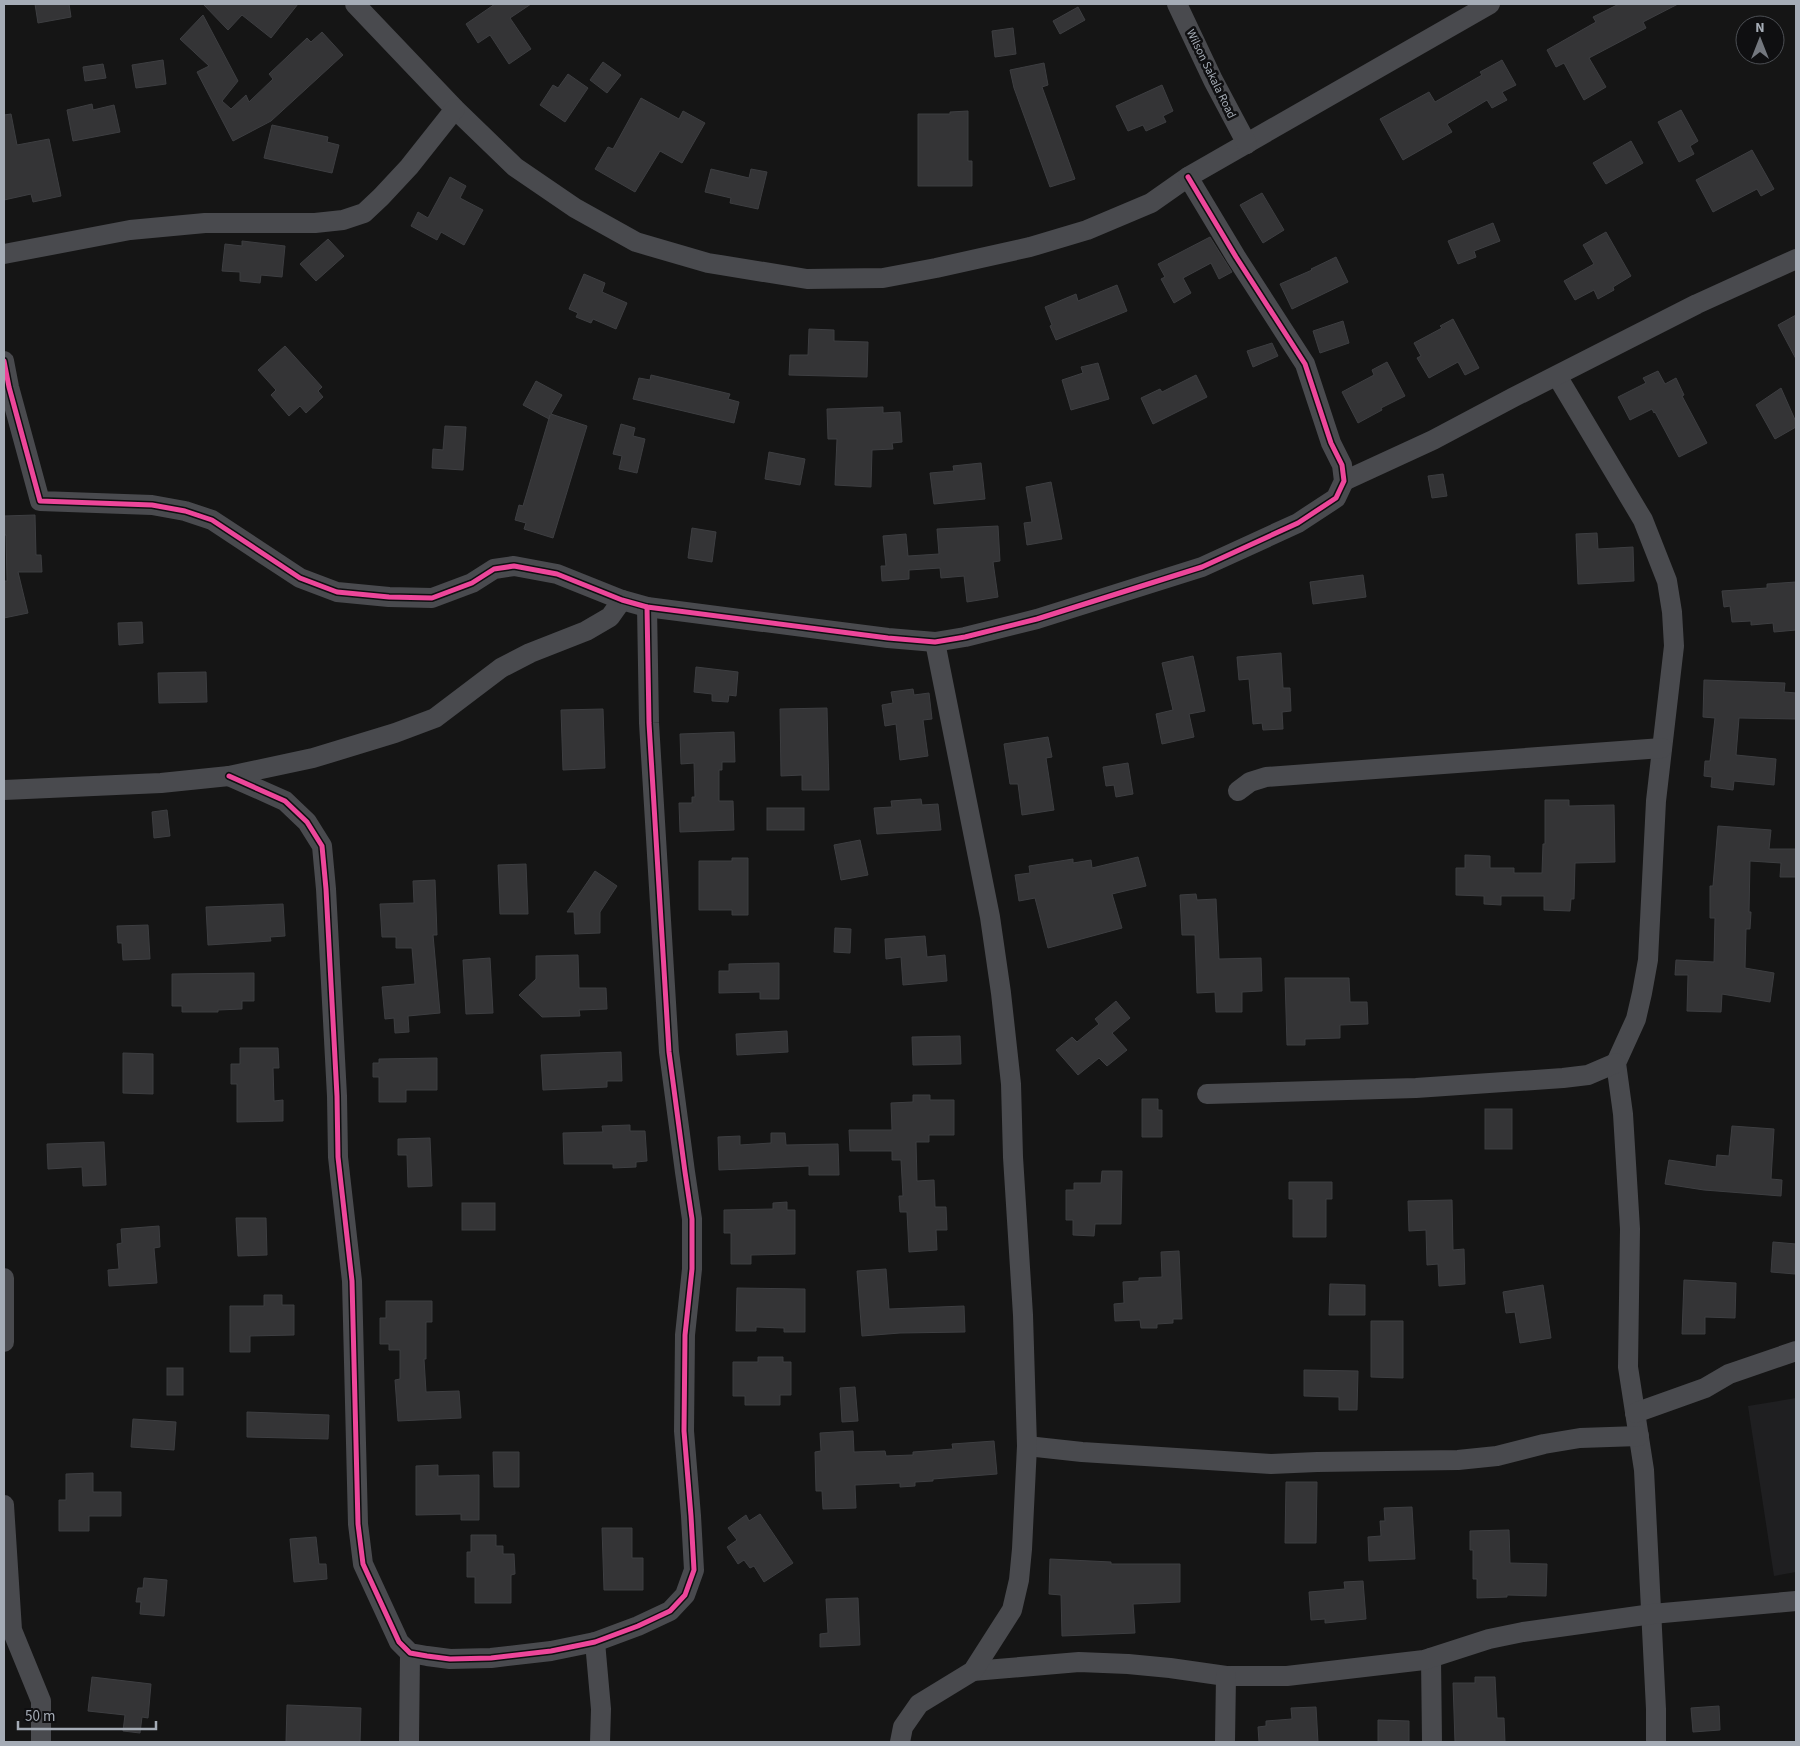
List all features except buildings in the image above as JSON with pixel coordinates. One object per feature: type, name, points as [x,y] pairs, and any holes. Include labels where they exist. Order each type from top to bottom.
[{"type":"street","points":[[355,4],[455,110],[515,167],[575,208],[636,242],[708,263],[807,279],[883,278],[1030,247],[1087,230],[1151,203],[1188,177],[1490,4]]},
{"type":"street","name":"Wilson Sakala Road","points":[[1177,4],[1213,80],[1247,144]]},
{"type":"street","points":[[4,254],[130,230],[206,223],[315,223],[343,220],[364,213],[381,197],[409,167],[455,110]]},
{"type":"street","points":[[4,361],[9,387],[40,502],[152,505],[185,511],[212,520],[300,578],[337,592],[388,597],[432,598],[472,583],[494,569],[514,566],[557,574],[622,600],[647,607],[935,642],[965,637],[1037,619],[1202,567],[1298,523],[1336,498],[1344,481],[1342,465],[1332,443],[1305,364],[1236,257],[1188,177]]},
{"type":"street","points":[[1344,481],[1433,440],[1697,304],[1796,259]]},
{"type":"street","points":[[1557,376],[1643,520],[1667,581],[1672,612],[1674,646],[1670,696],[1656,801],[1648,960],[1636,1019],[1616,1063],[1623,1114],[1630,1229],[1628,1367],[1644,1470],[1652,1614],[1656,1742]]},
{"type":"street","points":[[4,790],[161,783],[229,776],[313,758],[395,733],[435,718],[459,701],[482,680],[501,668],[530,653],[586,631],[610,617],[622,600]]},
{"type":"street","points":[[229,776],[285,801],[307,822],[322,846],[337,1096],[338,1158],[352,1281],[358,1524],[364,1564],[399,1642],[410,1653],[450,1658],[491,1658],[551,1651],[595,1642],[638,1626],[670,1611],[684,1594],[694,1570],[684,1431],[684,1335],[692,1269],[692,1219],[669,1052],[649,724],[647,607]]},
{"type":"street","points":[[900,1742],[903,1727],[919,1704],[973,1671],[1012,1610],[1022,1548],[1027,1446],[1023,1315],[1013,1158],[1011,1084],[1001,993],[990,917],[935,642]]},
{"type":"street","points":[[1238,791],[1250,782],[1266,777],[1662,748]]},
{"type":"street","points":[[1207,1094],[1416,1088],[1563,1078],[1588,1075],[1616,1063]]},
{"type":"street","points":[[4,1278],[4,1342]]},
{"type":"street","points":[[1635,1413],[1704,1388],[1729,1374],[1796,1350]]},
{"type":"street","points":[[1027,1446],[1082,1452],[1271,1464],[1458,1460],[1497,1456],[1544,1444],[1580,1438],[1639,1436]]},
{"type":"street","points":[[4,1505],[12,1630],[41,1701],[41,1742]]},
{"type":"street","points":[[973,1671],[1079,1662],[1128,1664],[1226,1676],[1287,1676],[1391,1665],[1431,1658],[1490,1639],[1523,1632],[1652,1614],[1796,1601]]},
{"type":"street","points":[[595,1642],[601,1709],[600,1742]]},
{"type":"street","points":[[409,1742],[410,1653]]},
{"type":"street","points":[[1431,1658],[1432,1742]]},
{"type":"street","points":[[1225,1742],[1226,1676]]},
{"type":"shaded area","points":[[1796,1398],[1796,1572],[1774,1576],[1748,1406]]},
{"type":"cycle path","points":[[4,361],[9,387],[40,501],[152,505],[185,511],[212,520],[300,578],[337,592],[389,597],[432,598],[472,583],[494,569],[514,566],[557,574],[622,600],[647,607],[888,638],[935,642],[965,637],[1037,619],[1202,567],[1298,523],[1336,498],[1344,481],[1342,465],[1331,443],[1305,364],[1236,257],[1188,177]]},
{"type":"cycle path","points":[[229,776],[285,801],[307,822],[322,846],[337,1096],[338,1157],[352,1281],[358,1524],[363,1564],[399,1642],[410,1653],[427,1656],[450,1659],[491,1658],[551,1651],[595,1642],[638,1626],[670,1611],[685,1595],[694,1570],[684,1431],[685,1335],[692,1269],[692,1219],[669,1052],[649,723],[647,607]]}]
